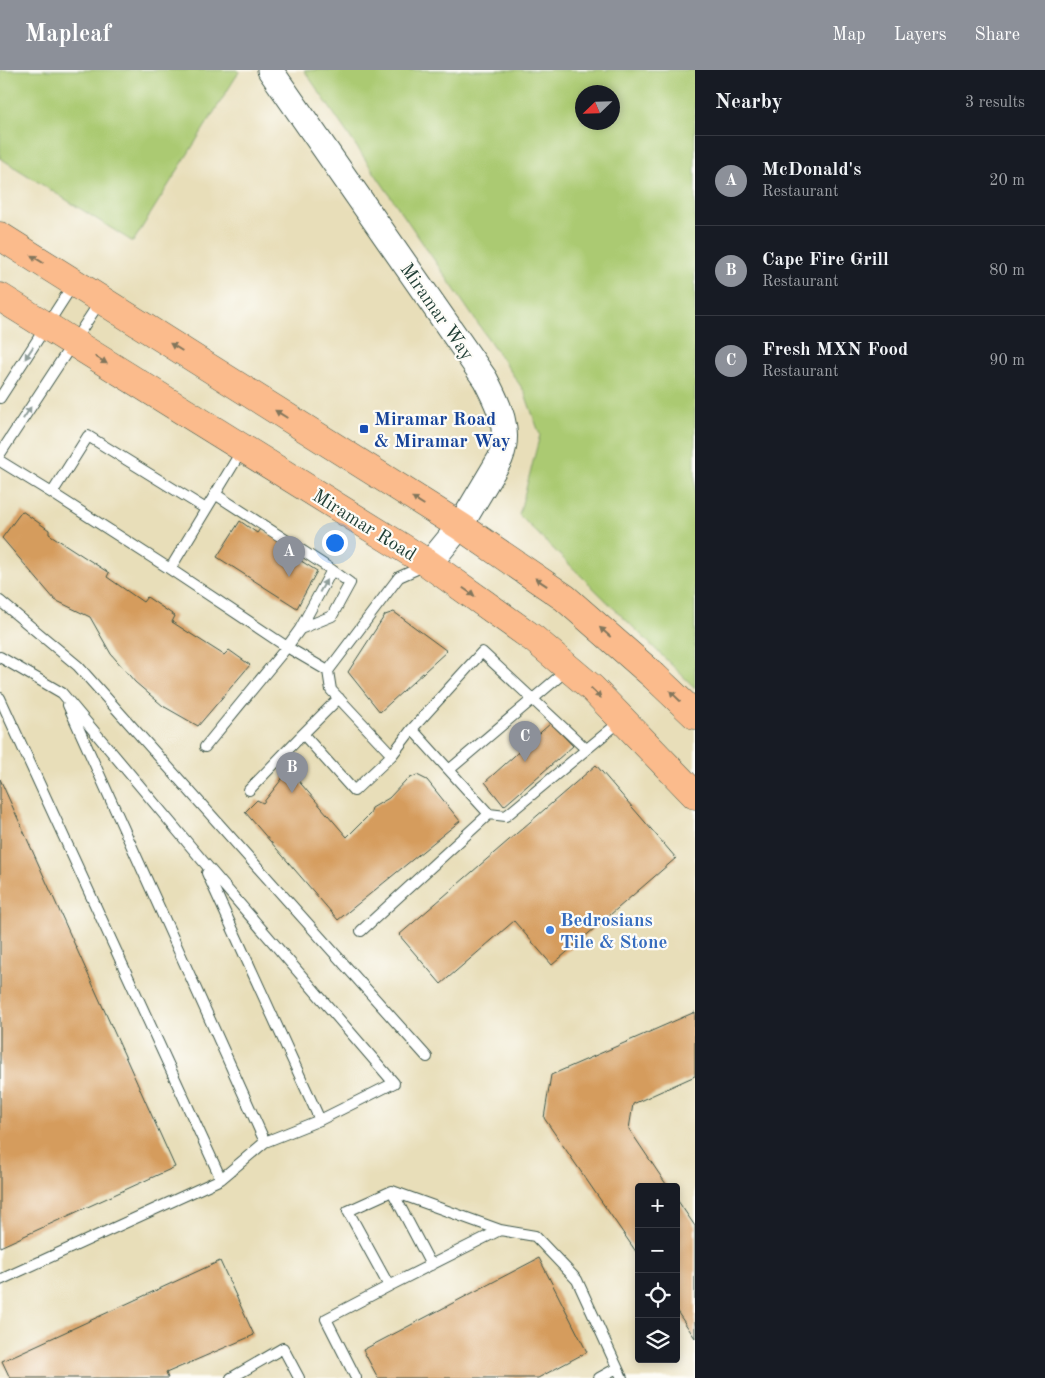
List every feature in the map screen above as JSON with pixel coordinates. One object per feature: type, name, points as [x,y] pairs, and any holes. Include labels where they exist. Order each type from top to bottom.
[{"type":"main road","points":[[0,236],[460,526],[580,611],[695,715]]},
{"type":"main road","name":"Miramar Road","points":[[0,297],[429,564],[534,638],[592,688],[695,796]]},
{"type":"street","name":"Miramar Way","points":[[270,70],[485,379],[499,406],[505,433],[504,448],[480,494],[460,526],[429,564]]},
{"type":"lane","points":[[0,398],[74,283]]},
{"type":"lane","points":[[0,454],[101,299]]},
{"type":"lane","points":[[52,493],[88,436],[206,509]]},
{"type":"lane","points":[[170,569],[243,449]]},
{"type":"lane","points":[[0,461],[170,569],[287,647],[328,671]]},
{"type":"lane","points":[[215,494],[350,583],[332,616],[300,629]]},
{"type":"lane","points":[[392,755],[331,690],[328,671],[399,577],[429,564]]},
{"type":"lane","points":[[206,748],[300,629],[332,570]]},
{"type":"lane","points":[[0,601],[78,666],[427,1057]]},
{"type":"lane","points":[[304,734],[354,791],[392,755],[412,729],[482,652],[586,749]]},
{"type":"lane","points":[[0,657],[62,693],[202,860],[394,1083],[320,1120],[264,1142],[221,1179],[0,1280]]},
{"type":"lane","points":[[449,770],[569,668]]},
{"type":"lane","points":[[62,693],[264,1142]]},
{"type":"lane","points":[[0,698],[221,1179]]},
{"type":"lane","points":[[249,790],[339,698]]},
{"type":"lane","points":[[412,729],[488,814],[506,816],[622,720]]},
{"type":"lane","points":[[361,931],[488,814]]},
{"type":"lane","points":[[202,860],[320,1120]]},
{"type":"lane","points":[[392,1191],[431,1265]]},
{"type":"lane","points":[[388,1286],[348,1211],[392,1191],[500,1230],[535,1236],[577,1280],[622,1378]]},
{"type":"lane","points":[[356,1378],[326,1319],[500,1230]]},
{"type":"lane","points":[[231,1378],[283,1348],[299,1378]]},
{"type":"lane","points":[[599,1378],[617,1368]]},
{"type":"green space","points":[[0,70],[238,70],[239,72],[133,242],[0,158]]},
{"type":"green space","points":[[304,70],[695,70],[695,688],[519,515],[540,435],[524,391]]},
{"type":"building","points":[[22,511],[49,530],[49,534],[109,573],[107,577],[143,602],[147,597],[175,616],[172,622],[224,655],[229,650],[250,665],[198,726],[163,706],[135,682],[111,654],[90,617],[55,600],[2,538]]},
{"type":"building","points":[[240,521],[257,533],[260,529],[290,546],[287,552],[317,571],[297,608],[217,557]]},
{"type":"building","points":[[394,612],[447,651],[380,712],[348,672],[385,615]]},
{"type":"building","points":[[551,723],[573,746],[504,806],[485,782]]},
{"type":"building","points":[[596,765],[676,858],[552,965],[514,921],[441,984],[399,935]]},
{"type":"building","points":[[289,770],[347,837],[370,814],[372,808],[389,798],[406,780],[417,775],[427,780],[460,821],[338,920],[245,812],[257,800],[263,803]]},
{"type":"building","points":[[0,779],[175,1167],[0,1247]]},
{"type":"building","points":[[695,1012],[695,1076],[633,1104],[629,1129],[665,1183],[635,1183],[635,1250],[544,1118],[551,1075]]},
{"type":"building","points":[[680,1204],[695,1226],[695,1338],[680,1316]]},
{"type":"building","points":[[539,1258],[587,1352],[538,1378],[378,1378],[363,1350]]},
{"type":"building","points":[[220,1261],[254,1335],[166,1373],[168,1378],[10,1378],[2,1361]]},
{"type":"place","name":"Miramar Road & Miramar Way","points":[[364,429]]},
{"type":"place","name":"McDonald's","points":[[289,577]]},
{"type":"place","name":"Fresh MXN Food","points":[[525,762]]},
{"type":"place","name":"Cape Fire Grill","points":[[292,793]]},
{"type":"place","name":"Bedrosians Tile & Stone","points":[[550,930]]}]
